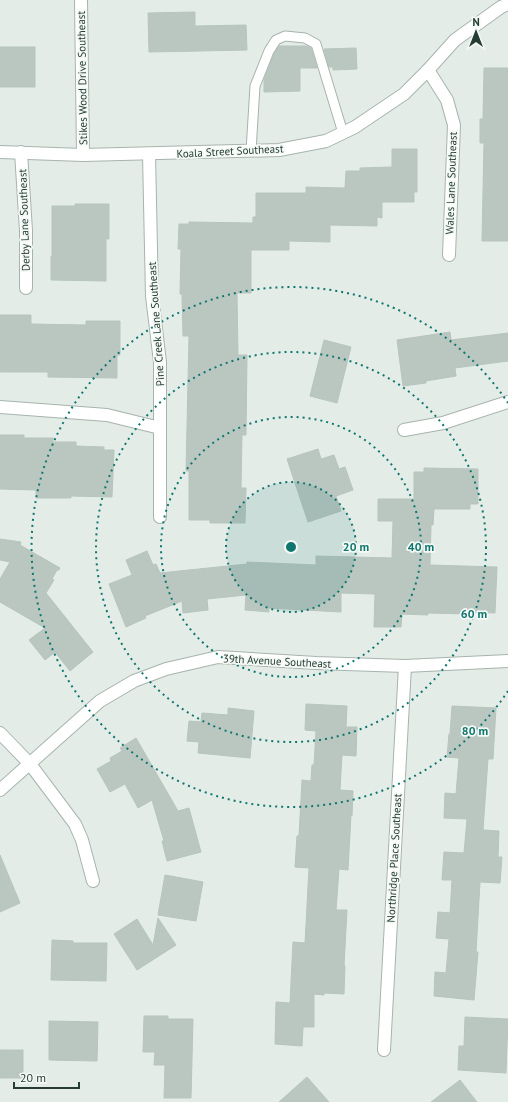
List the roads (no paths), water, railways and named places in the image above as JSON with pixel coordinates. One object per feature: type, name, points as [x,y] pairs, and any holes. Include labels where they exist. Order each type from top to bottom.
[{"type":"street","name":"Stikes Wood Drive Southeast","points":[[81,0],[83,156]]},
{"type":"street","name":"Koala Street Southeast","points":[[0,152],[83,156],[251,151],[279,150],[326,141],[355,127],[404,94],[455,40],[501,7],[508,4]]},
{"type":"street","name":"Wales Lane Southeast","points":[[428,70],[447,100],[454,125],[449,255]]},
{"type":"street","name":"Derby Lane Southeast","points":[[21,152],[26,231],[26,288]]},
{"type":"street","name":"Pine Creek Lane Southeast","points":[[149,154],[152,296],[160,362],[160,518]]},
{"type":"street","points":[[404,430],[443,423],[508,402]]},
{"type":"street","points":[[0,407],[106,415],[160,428]]},
{"type":"street","name":"39th Avenue Southeast","points":[[30,764],[100,701],[134,681],[166,669],[218,657],[316,663],[405,666],[508,661]]},
{"type":"street","name":"Northridge Place Southeast","points":[[384,1050],[405,666]]},
{"type":"street","points":[[0,733],[30,764],[75,824],[82,840],[93,881]]},
{"type":"street","points":[[0,790],[30,764]]},
{"type":"lane","points":[[251,151],[255,86],[269,51],[276,40],[285,36],[305,38],[316,44],[344,133]]}]
